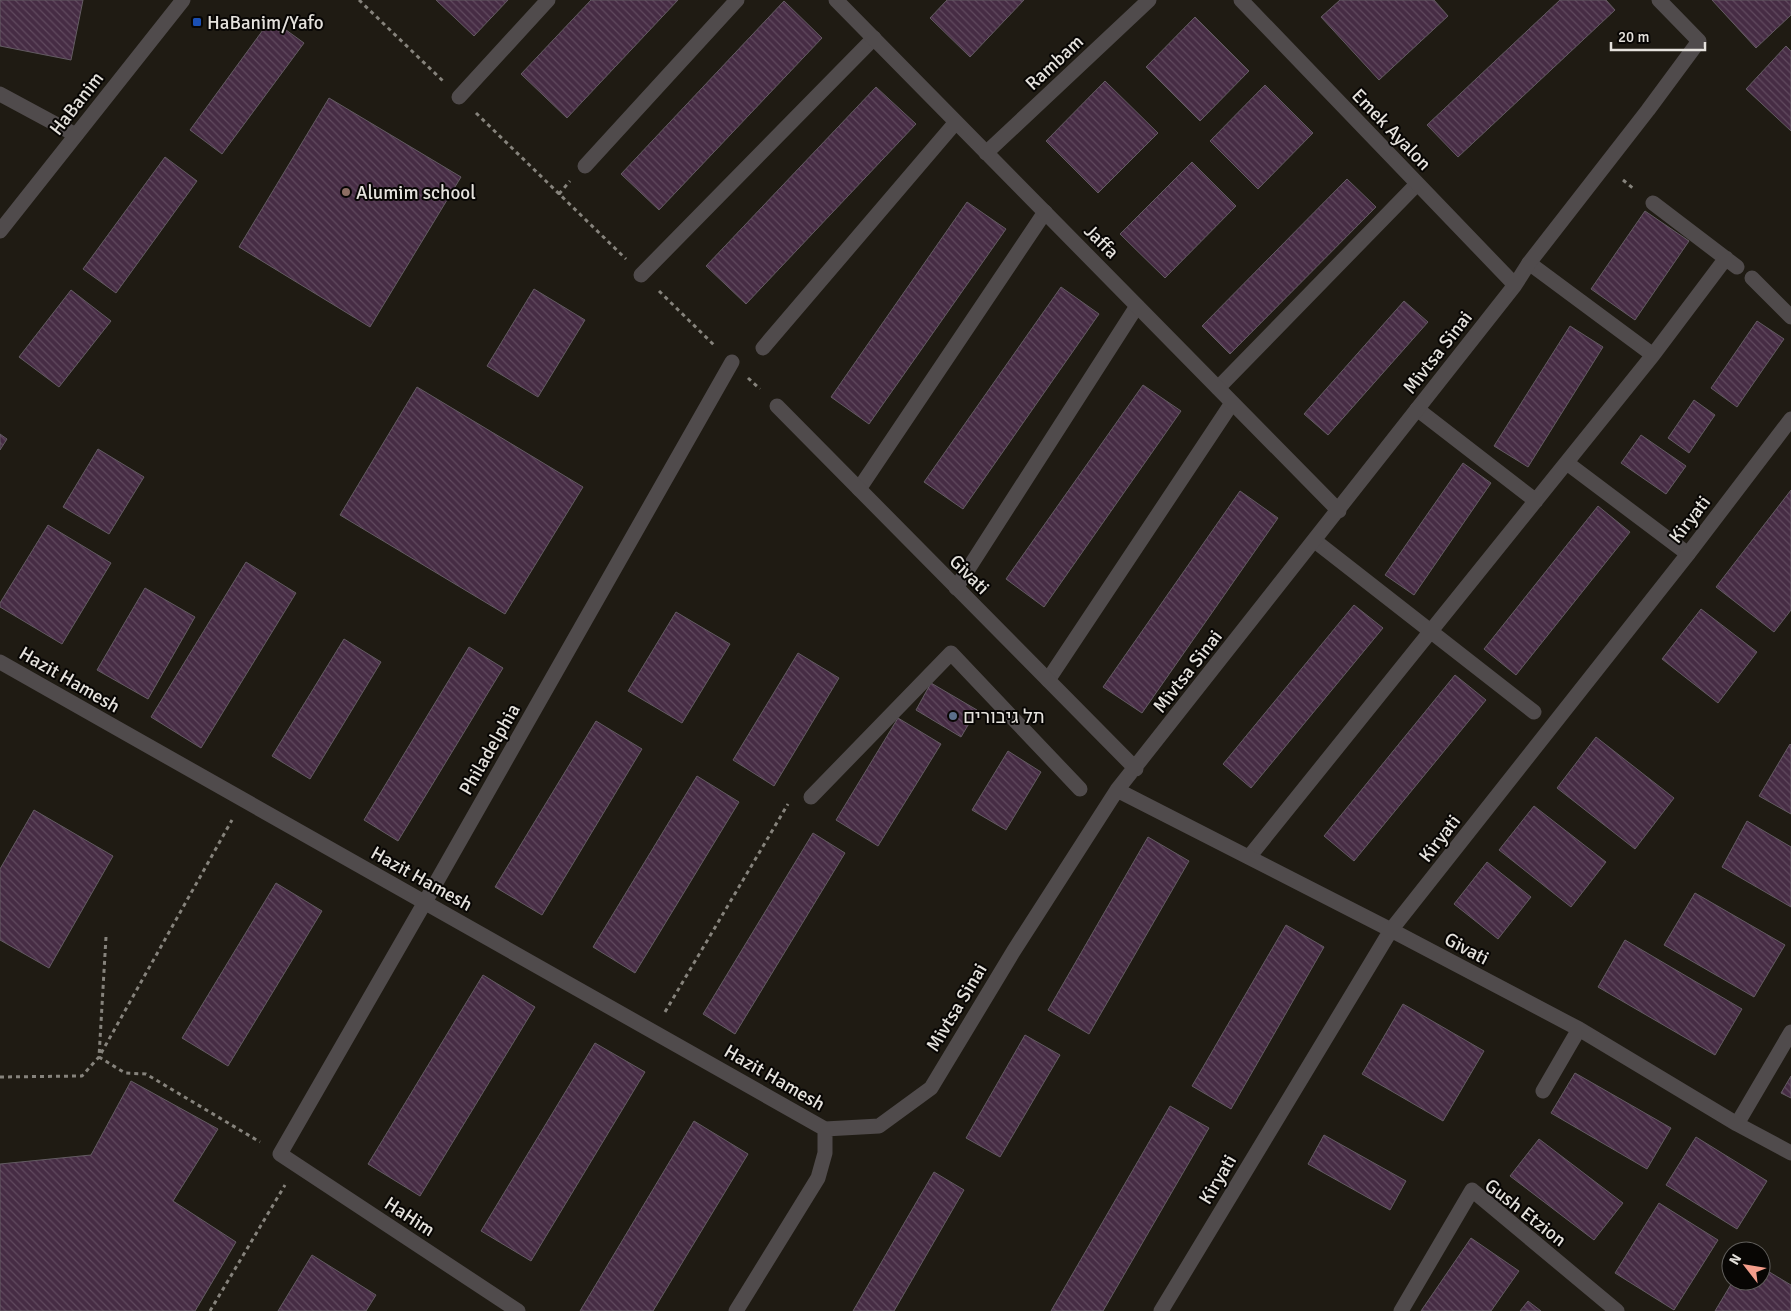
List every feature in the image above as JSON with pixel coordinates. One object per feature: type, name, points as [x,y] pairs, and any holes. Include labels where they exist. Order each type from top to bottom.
[{"type":"street","name":"HaBanim","points":[[0,231],[183,0]]},
{"type":"street","points":[[459,96],[548,0]]},
{"type":"street","points":[[585,166],[737,0]]},
{"type":"street","name":"Jaffa","points":[[836,0],[1339,511]]},
{"type":"street","name":"Rambam","points":[[986,153],[1150,0]]},
{"type":"street","name":"Emek Ayalon","points":[[1241,0],[1515,285]]},
{"type":"street","name":"Mivtsa Sinai","points":[[825,1129],[879,1126],[931,1088],[1013,952],[1118,790],[1515,285],[1529,263],[1699,41],[1659,0]]},
{"type":"street","points":[[642,274],[874,38]]},
{"type":"street","points":[[0,94],[76,135]]},
{"type":"street","points":[[763,348],[956,122]]},
{"type":"street","points":[[1218,388],[1417,184]]},
{"type":"street","points":[[1249,857],[1653,355],[1731,262],[1653,203]]},
{"type":"street","points":[[860,489],[1045,212]]},
{"type":"street","points":[[1529,263],[1653,355]]},
{"type":"street","points":[[1752,278],[1791,317]]},
{"type":"street","points":[[956,588],[1137,306]]},
{"type":"street","name":"Philadelphia","points":[[280,1154],[732,362]]},
{"type":"street","points":[[1048,680],[1232,402]]},
{"type":"street","name":"Givati","points":[[777,406],[1136,769]]},
{"type":"street","points":[[1417,409],[1536,501]]},
{"type":"street","name":"Kiryati","points":[[1161,1311],[1391,930],[1688,554],[1791,419]]},
{"type":"street","points":[[1567,463],[1688,554]]},
{"type":"street","points":[[1315,541],[1534,712]]},
{"type":"street","points":[[811,797],[951,653],[1080,789]]},
{"type":"street","name":"Hazit Hamesh","points":[[0,662],[825,1129]]},
{"type":"street","name":"Givati","points":[[1118,790],[1579,1029],[1737,1124],[1791,1153]]},
{"type":"street","points":[[1543,1092],[1579,1029]]},
{"type":"street","points":[[1737,1124],[1791,1032]]},
{"type":"street","points":[[736,1311],[818,1178],[825,1153],[825,1129]]},
{"type":"street","name":"HaHim","points":[[280,1154],[518,1311]]},
{"type":"street","name":"Gush Etzion","points":[[1400,1311],[1472,1190],[1617,1311]]},
{"type":"path","points":[[359,0],[777,406]]},
{"type":"path","points":[[1605,166],[1653,203]]},
{"type":"path","points":[[654,1032],[798,788],[811,797]]},
{"type":"path","points":[[0,1077],[82,1076],[99,1056],[243,801]]},
{"type":"path","points":[[99,1056],[106,937]]},
{"type":"path","points":[[99,1056],[126,1073],[146,1074],[280,1154]]},
{"type":"path","points":[[210,1311],[297,1165]]},
{"type":"building","points":[[0,0],[83,0],[71,60],[0,46]]},
{"type":"building","points":[[436,0],[508,0],[474,36]]},
{"type":"building","points":[[591,0],[678,0],[567,118],[521,74]]},
{"type":"building","points":[[947,0],[1024,0],[970,57],[930,18]]},
{"type":"building","points":[[1340,0],[1434,0],[1448,16],[1379,80],[1321,17]]},
{"type":"building","points":[[1560,0],[1606,0],[1615,10],[1458,157],[1427,125]]},
{"type":"building","points":[[1712,0],[1791,0],[1791,15],[1756,48]]},
{"type":"building","points":[[784,1],[822,38],[659,210],[621,174]]},
{"type":"building","points":[[1195,17],[1249,71],[1200,121],[1146,67]]},
{"type":"building","points":[[271,19],[304,43],[222,154],[190,130]]},
{"type":"building","points":[[1786,46],[1791,51],[1791,131],[1746,89]]},
{"type":"building","points":[[1105,81],[1158,133],[1098,193],[1046,141]]},
{"type":"building","points":[[1265,85],[1313,133],[1258,189],[1210,141]]},
{"type":"building","points":[[876,87],[916,124],[746,304],[706,266]]},
{"type":"building","points":[[329,98],[461,177],[370,327],[239,247]]},
{"type":"building","points":[[165,157],[197,181],[116,293],[83,269]]},
{"type":"building","points":[[1192,162],[1236,206],[1165,278],[1120,234]]},
{"type":"building","points":[[1347,179],[1376,207],[1230,354],[1202,326]]},
{"type":"building","points":[[967,202],[1006,229],[869,424],[831,397]]},
{"type":"building","points":[[1645,211],[1689,241],[1635,320],[1591,289]]},
{"type":"building","points":[[1061,287],[1099,314],[963,509],[924,482]]},
{"type":"building","points":[[534,289],[585,320],[538,397],[487,366]]},
{"type":"building","points":[[71,290],[111,321],[59,387],[19,357]]},
{"type":"building","points":[[1404,301],[1428,322],[1328,435],[1304,414]]},
{"type":"building","points":[[1757,321],[1784,339],[1737,407],[1711,388]]},
{"type":"building","points":[[1570,326],[1603,347],[1528,467],[1494,446]]},
{"type":"building","points":[[1143,385],[1181,411],[1044,607],[1006,579]]},
{"type":"building","points":[[417,387],[583,487],[505,614],[340,515]]},
{"type":"building","points":[[1694,400],[1715,415],[1689,453],[1668,438]]},
{"type":"building","points":[[0,434],[7,439],[0,450]]},
{"type":"building","points":[[1641,435],[1686,466],[1666,494],[1621,463]]},
{"type":"building","points":[[98,449],[144,477],[109,534],[63,507]]},
{"type":"building","points":[[1463,463],[1491,483],[1414,595],[1385,575]]},
{"type":"building","points":[[1791,490],[1791,610],[1774,632],[1716,587]]},
{"type":"building","points":[[1240,491],[1278,518],[1142,713],[1103,687]]},
{"type":"building","points":[[1598,506],[1630,532],[1516,675],[1484,649]]},
{"type":"building","points":[[48,525],[111,563],[62,644],[0,607],[0,603]]},
{"type":"building","points":[[246,562],[296,593],[201,748],[151,717]]},
{"type":"building","points":[[145,588],[195,617],[148,699],[97,670]]},
{"type":"building","points":[[1354,605],[1383,628],[1251,788],[1223,764]]},
{"type":"building","points":[[1701,609],[1757,652],[1718,703],[1662,659]]},
{"type":"building","points":[[676,612],[730,644],[682,723],[628,691]]},
{"type":"building","points":[[344,639],[381,662],[310,779],[272,756]]},
{"type":"building","points":[[469,647],[503,668],[398,841],[364,820]]},
{"type":"building","points":[[798,653],[839,678],[774,786],[733,760]]},
{"type":"building","points":[[1455,675],[1486,700],[1354,861],[1324,836]]},
{"type":"building","points":[[931,683],[977,710],[961,737],[916,710]]},
{"type":"building","points":[[898,718],[941,744],[878,846],[836,820]]},
{"type":"building","points":[[596,721],[642,749],[542,915],[495,887]]},
{"type":"building","points":[[1596,737],[1674,798],[1635,849],[1557,788]]},
{"type":"building","points":[[1791,745],[1791,814],[1759,796]]},
{"type":"building","points":[[1008,751],[1041,772],[1006,830],[972,810]]},
{"type":"building","points":[[697,776],[739,802],[635,973],[593,947]]},
{"type":"building","points":[[1534,806],[1606,862],[1571,907],[1499,850]]},
{"type":"building","points":[[34,810],[113,856],[49,968],[0,940],[0,869]]},
{"type":"building","points":[[1747,821],[1791,847],[1791,907],[1722,867]]},
{"type":"building","points":[[813,833],[845,853],[735,1034],[703,1014]]},
{"type":"building","points":[[1148,837],[1189,861],[1089,1034],[1048,1010]]},
{"type":"building","points":[[1487,862],[1531,897],[1498,939],[1454,904]]},
{"type":"building","points":[[276,883],[322,911],[228,1066],[182,1038]]},
{"type":"building","points":[[1695,893],[1785,945],[1754,997],[1664,945]]},
{"type":"building","points":[[1286,925],[1324,947],[1231,1109],[1192,1086]]},
{"type":"building","points":[[1625,940],[1742,1009],[1715,1055],[1598,987]]},
{"type":"building","points":[[483,975],[535,1007],[420,1196],[368,1164]]},
{"type":"building","points":[[1403,1004],[1484,1051],[1443,1121],[1362,1074]]},
{"type":"building","points":[[1025,1035],[1060,1055],[1000,1157],[966,1138]]},
{"type":"building","points":[[595,1043],[645,1072],[531,1261],[481,1231]]},
{"type":"building","points":[[1575,1073],[1671,1128],[1647,1169],[1551,1113]]},
{"type":"building","points":[[1791,1076],[1791,1098],[1781,1093]]},
{"type":"building","points":[[131,1081],[218,1129],[173,1201],[236,1242],[195,1311],[0,1311],[0,1164],[91,1155]]},
{"type":"building","points":[[1170,1106],[1209,1128],[1103,1311],[1051,1311]]},
{"type":"building","points":[[694,1121],[748,1154],[653,1311],[580,1311]]},
{"type":"building","points":[[1324,1135],[1406,1181],[1390,1210],[1308,1164]]},
{"type":"building","points":[[1696,1137],[1767,1181],[1737,1229],[1666,1185]]},
{"type":"building","points":[[1539,1139],[1623,1203],[1594,1240],[1510,1176]]},
{"type":"building","points":[[934,1172],[964,1190],[894,1311],[853,1311]]},
{"type":"building","points":[[1659,1203],[1718,1240],[1674,1310],[1615,1273]]},
{"type":"building","points":[[1471,1238],[1519,1271],[1491,1311],[1421,1311]]},
{"type":"building","points":[[312,1255],[376,1295],[366,1311],[278,1311]]},
{"type":"building","points":[[1771,1273],[1791,1285],[1791,1311],[1715,1311],[1727,1291],[1771,1291]]},
{"type":"building","points":[[1528,1301],[1541,1311],[1520,1311]]},
{"type":"place","name":"HaBanim/Yafo","points":[[197,22]]},
{"type":"place","name":"Alumim school","points":[[346,192]]},
{"type":"place","name":"תל גיבורים","points":[[953,716]]}]
